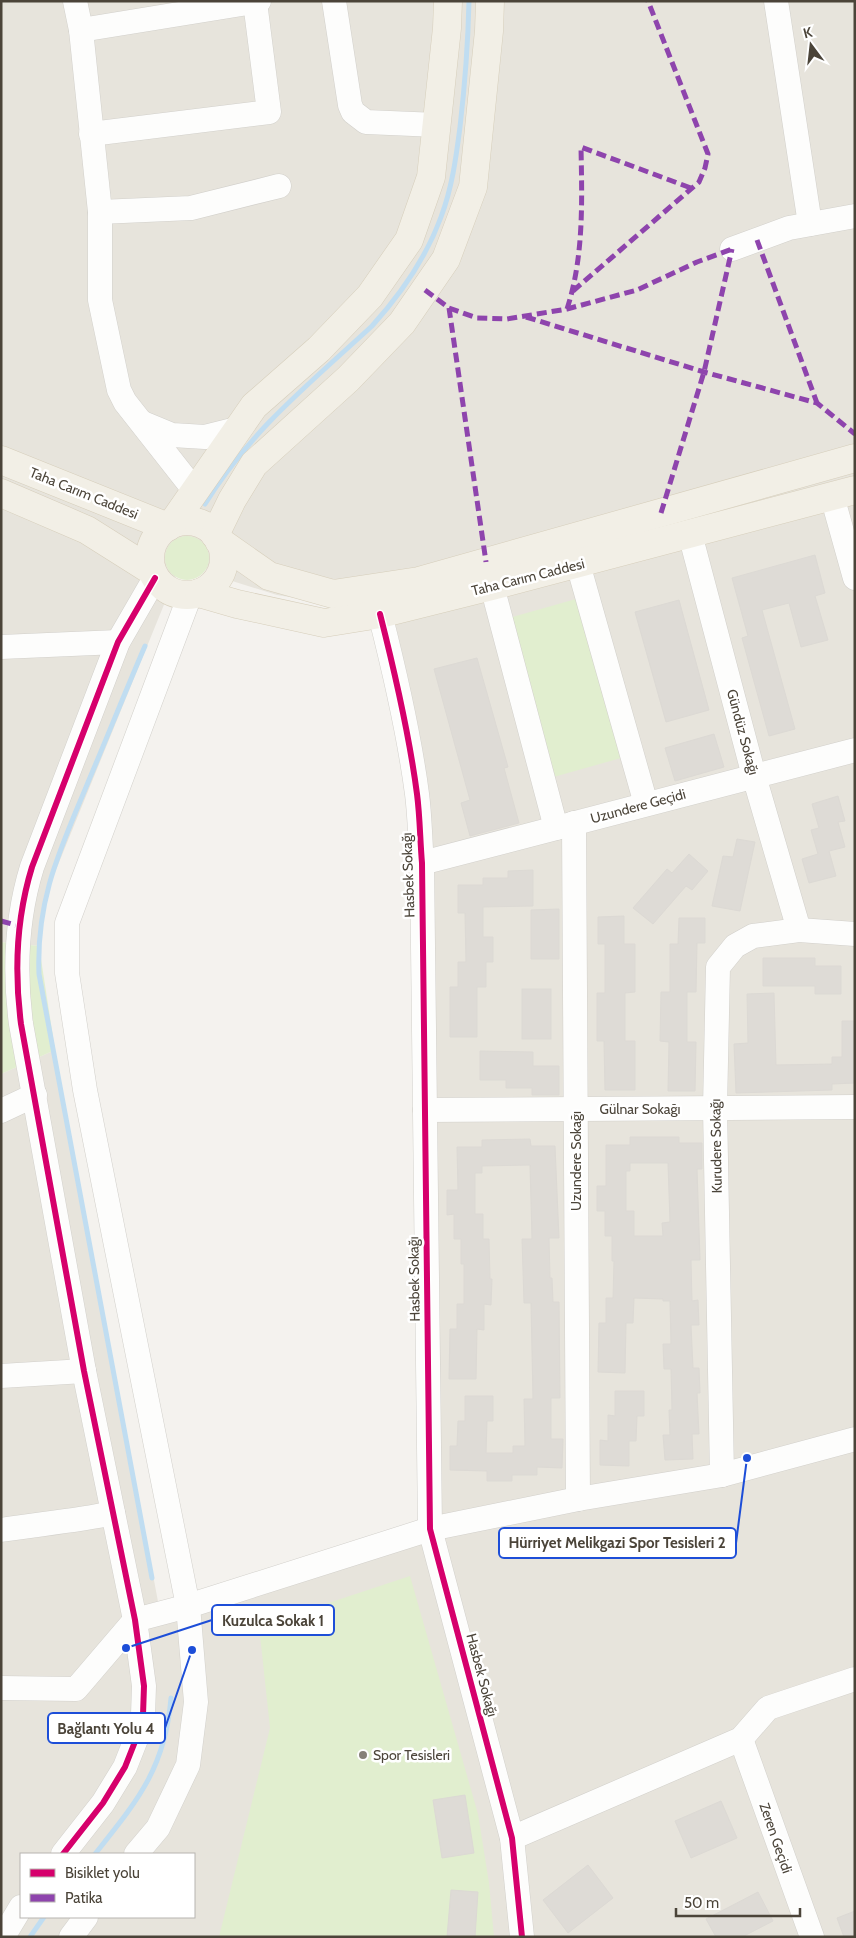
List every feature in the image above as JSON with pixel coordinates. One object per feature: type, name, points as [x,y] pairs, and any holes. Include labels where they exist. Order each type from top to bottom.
[{"type":"main road","points":[[170,526],[254,406],[319,348],[370,296],[409,240],[431,177],[447,28],[448,1]]},
{"type":"main road","points":[[217,538],[232,500],[254,464],[348,379],[402,323],[446,259],[473,187],[489,31],[490,1]]},
{"type":"main road","name":"Taha Carım Caddesi","points":[[217,538],[269,576],[332,594],[419,580],[855,458]]},
{"type":"main road","name":"Taha Carım Caddesi","points":[[1,460],[170,526]]},
{"type":"main road","points":[[1,493],[87,530],[154,575],[162,586],[171,592],[195,594],[210,587],[219,577],[223,565],[224,552],[217,538],[203,525],[183,521],[170,526],[158,535],[152,546],[150,559],[154,575]]},
{"type":"main road","name":"Taha Carım Caddesi","points":[[195,594],[324,623],[380,614],[492,586],[844,493]]},
{"type":"street","points":[[75,1],[81,30],[100,212],[100,300],[119,390],[125,402],[194,491]]},
{"type":"street","points":[[334,1],[350,105],[353,112],[366,122],[437,125]]},
{"type":"street","points":[[776,1],[810,224]]},
{"type":"street","points":[[81,30],[257,2],[269,112],[91,134]]},
{"type":"street","points":[[100,212],[191,208],[279,186]]},
{"type":"street","points":[[732,249],[789,228],[855,216]]},
{"type":"street","points":[[141,422],[172,435],[205,437],[238,429]]},
{"type":"street","points":[[844,493],[855,578]]},
{"type":"street","name":"Gündüz Sokağı","points":[[690,534],[754,776],[800,930]]},
{"type":"street","points":[[578,564],[646,804]]},
{"type":"street","points":[[64,1853],[115,1785],[133,1748],[143,1715],[144,1686],[135,1620],[84,1372],[22,1024],[16,955],[22,906],[32,867],[118,642],[154,575]]},
{"type":"street","name":"Uzundere Sokağı","points":[[492,586],[565,825],[576,1109],[578,1498]]},
{"type":"street","points":[[137,1853],[158,1828],[188,1765],[196,1702],[188,1606],[85,1090],[67,972],[67,923],[195,594]]},
{"type":"street","name":"Hasbek Sokağı","points":[[380,614],[411,753],[417,795],[422,863],[430,1529],[512,1838],[522,1937]]},
{"type":"street","points":[[1,647],[118,642]]},
{"type":"street","name":"Uzundere Geçidi","points":[[422,863],[855,750]]},
{"type":"street","name":"Kurudere Sokağı","points":[[722,1475],[715,1108],[718,967],[728,952],[744,940],[764,934],[800,930],[855,934]]},
{"type":"street","points":[[1,1111],[35,1095]]},
{"type":"street","name":"Gülnar Sokağı","points":[[425,1110],[855,1107]]},
{"type":"street","points":[[1,1376],[84,1372]]},
{"type":"street","points":[[1,1688],[76,1688],[135,1620],[188,1606],[430,1529],[578,1498],[722,1475],[855,1439]]},
{"type":"street","points":[[1,1530],[53,1522],[77,1521],[113,1513]]},
{"type":"street","points":[[512,1838],[741,1738],[768,1708],[855,1679]]},
{"type":"street","name":"Zeren Geçidi","points":[[741,1738],[803,1934]]},
{"type":"street","points":[[3,1937],[20,1909]]},
{"type":"street","points":[[71,1937],[85,1918]]},
{"type":"shaded area","points":[[1,1],[855,1],[855,1937],[1,1937],[1,1074],[55,1050],[159,1607],[427,1532],[422,878],[375,602],[302,599],[277,595],[229,580],[183,558],[49,887],[41,914],[39,946],[1,942]]},
{"type":"green space","points":[[183,536],[191,536],[203,542],[209,558],[203,574],[191,580],[183,580],[171,574],[165,562],[165,554],[171,542]]},
{"type":"green space","points":[[576,599],[621,758],[550,778],[505,619]]},
{"type":"green space","points":[[1,942],[39,946],[55,1050],[1,1074]]},
{"type":"green space","name":"Spor Tesisleri","points":[[410,1576],[478,1814],[489,1883],[494,1937],[219,1937],[270,1728],[259,1626]]},
{"type":"building","points":[[815,555],[825,593],[815,596],[828,640],[801,647],[789,603],[762,610],[795,729],[769,736],[742,638],[748,636],[732,578]]},
{"type":"building","points":[[679,600],[709,710],[666,722],[635,612]]},
{"type":"building","points":[[477,658],[508,767],[504,768],[519,823],[470,836],[461,803],[470,800],[434,669]]},
{"type":"building","points":[[714,734],[724,767],[675,781],[665,748]]},
{"type":"building","points":[[838,796],[845,821],[838,822],[845,847],[829,851],[836,876],[809,883],[802,859],[818,854],[811,830],[819,828],[812,804]]},
{"type":"building","points":[[737,839],[755,842],[740,911],[712,906],[723,856],[733,857]]},
{"type":"building","points":[[689,854],[708,871],[692,890],[686,886],[653,924],[633,908],[667,869],[672,873]]},
{"type":"building","points":[[533,870],[533,906],[483,907],[483,937],[493,937],[493,962],[486,962],[486,987],[477,987],[477,1037],[450,1037],[450,987],[458,987],[458,962],[466,962],[465,913],[458,913],[458,885],[483,885],[483,878],[508,878],[508,871]]},
{"type":"building","points":[[559,909],[559,959],[531,959],[531,910]]},
{"type":"building","points":[[624,916],[624,944],[635,944],[635,992],[625,993],[625,1041],[635,1041],[635,1090],[605,1090],[604,1041],[597,1041],[597,993],[605,993],[605,944],[598,944],[598,917]]},
{"type":"building","points":[[679,918],[705,918],[705,943],[697,943],[696,992],[687,992],[687,1042],[696,1042],[695,1091],[668,1091],[669,1042],[660,1041],[661,992],[670,992],[670,944],[678,944]]},
{"type":"building","points":[[763,958],[815,958],[815,966],[841,966],[841,994],[815,994],[815,986],[763,986]]},
{"type":"building","points":[[522,989],[551,989],[551,1039],[522,1039]]},
{"type":"building","points":[[774,993],[776,1065],[832,1064],[832,1057],[842,1057],[842,1021],[855,1021],[855,1083],[832,1084],[832,1090],[736,1093],[734,1044],[748,1043],[747,994]]},
{"type":"building","points":[[480,1051],[533,1052],[533,1066],[559,1066],[559,1095],[532,1095],[532,1088],[506,1088],[506,1080],[480,1080]]},
{"type":"building","points":[[630,1137],[679,1137],[679,1143],[702,1143],[702,1169],[697,1169],[700,1260],[691,1260],[692,1301],[698,1300],[699,1325],[691,1325],[693,1368],[699,1368],[700,1393],[697,1393],[699,1434],[692,1434],[693,1459],[665,1460],[663,1435],[670,1435],[669,1410],[672,1410],[671,1369],[664,1369],[663,1344],[671,1344],[670,1301],[634,1298],[633,1323],[626,1323],[625,1373],[598,1372],[599,1323],[606,1323],[606,1298],[613,1298],[614,1261],[612,1261],[612,1236],[605,1236],[605,1211],[597,1211],[597,1186],[606,1186],[606,1145],[630,1145]],"holes":[[[630,1163],[668,1163],[670,1222],[662,1223],[663,1236],[634,1236],[634,1211],[626,1211],[626,1171],[630,1171]]]},
{"type":"building","points":[[530,1139],[531,1146],[555,1146],[559,1238],[549,1238],[553,1302],[559,1302],[560,1398],[551,1398],[551,1439],[563,1439],[562,1468],[537,1467],[537,1475],[512,1475],[512,1481],[487,1481],[487,1471],[450,1470],[450,1446],[457,1446],[458,1421],[465,1421],[465,1396],[493,1396],[493,1421],[487,1421],[486,1453],[513,1453],[513,1446],[525,1446],[524,1399],[533,1399],[531,1303],[524,1303],[522,1239],[532,1239],[530,1165],[482,1166],[482,1173],[475,1173],[475,1214],[483,1214],[483,1239],[489,1239],[490,1279],[492,1279],[491,1305],[484,1304],[484,1330],[477,1329],[476,1379],[449,1379],[450,1329],[457,1329],[457,1304],[464,1304],[464,1264],[461,1264],[461,1239],[454,1239],[454,1214],[447,1215],[447,1190],[458,1190],[457,1147],[482,1147],[482,1140]]},
{"type":"building","points":[[615,1391],[644,1391],[644,1416],[637,1416],[636,1441],[629,1441],[629,1466],[600,1465],[600,1440],[608,1441],[608,1415],[615,1416]]},
{"type":"building","points":[[465,1795],[474,1853],[442,1858],[433,1800]]},
{"type":"building","points":[[721,1801],[737,1838],[691,1858],[675,1821]]},
{"type":"building","points":[[588,1865],[613,1898],[568,1933],[543,1900]]},
{"type":"building","points":[[451,1890],[478,1892],[475,1937],[447,1937]]},
{"type":"building","points":[[758,1892],[773,1921],[742,1937],[716,1937],[706,1919]]},
{"type":"building","points":[[855,1911],[855,1937],[844,1937],[837,1918]]},
{"type":"waterway","points":[[205,504],[222,478],[261,431],[383,314],[412,275],[428,247],[445,206],[455,161],[465,80],[469,1]]},
{"type":"waterway","points":[[145,646],[69,828],[52,874],[42,921],[39,946],[39,974],[152,1578]]},
{"type":"waterway","points":[[96,1853],[136,1800],[155,1765],[168,1723],[171,1698]]},
{"type":"waterway","points":[[30,1937],[43,1918]]},
{"type":"marked path","points":[[573,291],[699,182],[705,168],[708,154],[648,1]]},
{"type":"marked path","points":[[567,309],[573,289],[581,229],[581,147],[691,188]]},
{"type":"marked path","points":[[757,240],[817,403]]},
{"type":"marked path","points":[[425,290],[449,308],[477,318],[507,319],[567,309],[637,290],[697,262],[732,249]]},
{"type":"marked path","points":[[661,513],[704,372],[732,249]]},
{"type":"marked path","points":[[449,308],[486,562]]},
{"type":"marked path","points":[[526,317],[704,372],[817,403],[855,434]]},
{"type":"marked path","points":[[1,921],[19,926]]},
{"type":"cycle path","points":[[64,1853],[103,1803],[125,1767],[140,1729],[143,1715],[144,1686],[135,1620],[84,1371],[21,1024],[17,964],[18,945],[23,906],[32,867],[118,642],[155,578]]},
{"type":"cycle path","points":[[380,614],[406,726],[414,771],[422,863],[430,1529],[512,1838],[522,1937]]},
{"type":"place","name":"Hürriyet Melikgazi Spor Tesisleri 2","points":[[747,1458]]},
{"type":"place","name":"Kuzulca Sokak 1","points":[[126,1648]]},
{"type":"place","name":"Bağlantı Yolu 4","points":[[192,1650]]},
{"type":"place","name":"Spor Tesisleri","points":[[363,1755]]}]
